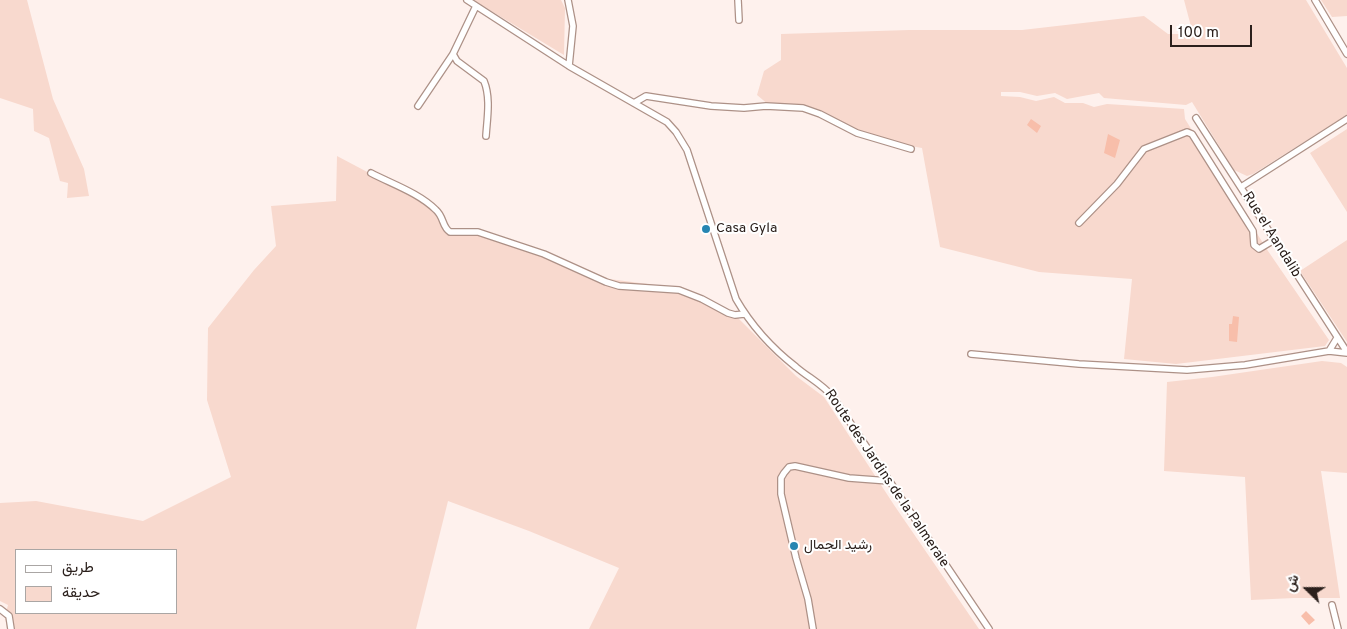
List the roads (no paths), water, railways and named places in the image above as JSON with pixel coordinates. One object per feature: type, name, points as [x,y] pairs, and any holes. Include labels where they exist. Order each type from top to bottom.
[{"type":"street","name":"Route des Jardins de la Palmeraie","points":[[467,0],[569,66],[667,122],[676,132],[686,150],[736,300],[744,314],[788,361],[827,389],[988,629]]},
{"type":"street","points":[[568,0],[573,26],[569,66]]},
{"type":"street","points":[[738,0],[739,20]]},
{"type":"street","points":[[1315,0],[1346,50]]},
{"type":"street","points":[[418,106],[452,54],[476,6]]},
{"type":"street","points":[[452,54],[457,61],[484,81],[488,115],[486,136]]},
{"type":"street","points":[[634,103],[646,96],[711,106],[803,108],[820,114],[857,133],[911,149]]},
{"type":"street","name":"Rue el Aandalib","points":[[1196,118],[1347,353]]},
{"type":"street","points":[[1241,187],[1347,119]]},
{"type":"street","points":[[1079,224],[1117,184],[1144,149],[1187,132],[1192,134],[1253,231],[1254,246],[1259,249],[1274,240]]},
{"type":"street","points":[[371,173],[421,198],[434,207],[442,217],[445,228],[450,232],[478,232],[544,254],[618,286],[679,290],[702,299],[728,313],[735,315],[744,314]]},
{"type":"street","points":[[1329,351],[1337,338]]},
{"type":"street","points":[[971,354],[1087,365],[1187,370],[1245,365],[1329,351],[1347,353]]},
{"type":"street","points":[[813,629],[808,598],[796,558],[782,494],[781,478],[790,467],[796,466],[849,478],[889,481]]},
{"type":"street","points":[[1332,605],[1338,629]]},
{"type":"street","points":[[0,609],[8,616],[11,629]]},
{"type":"place","name":"Casa Gyla","points":[[706,229]]},
{"type":"place","name":"رشيد الجمال","points":[[794,546]]}]
